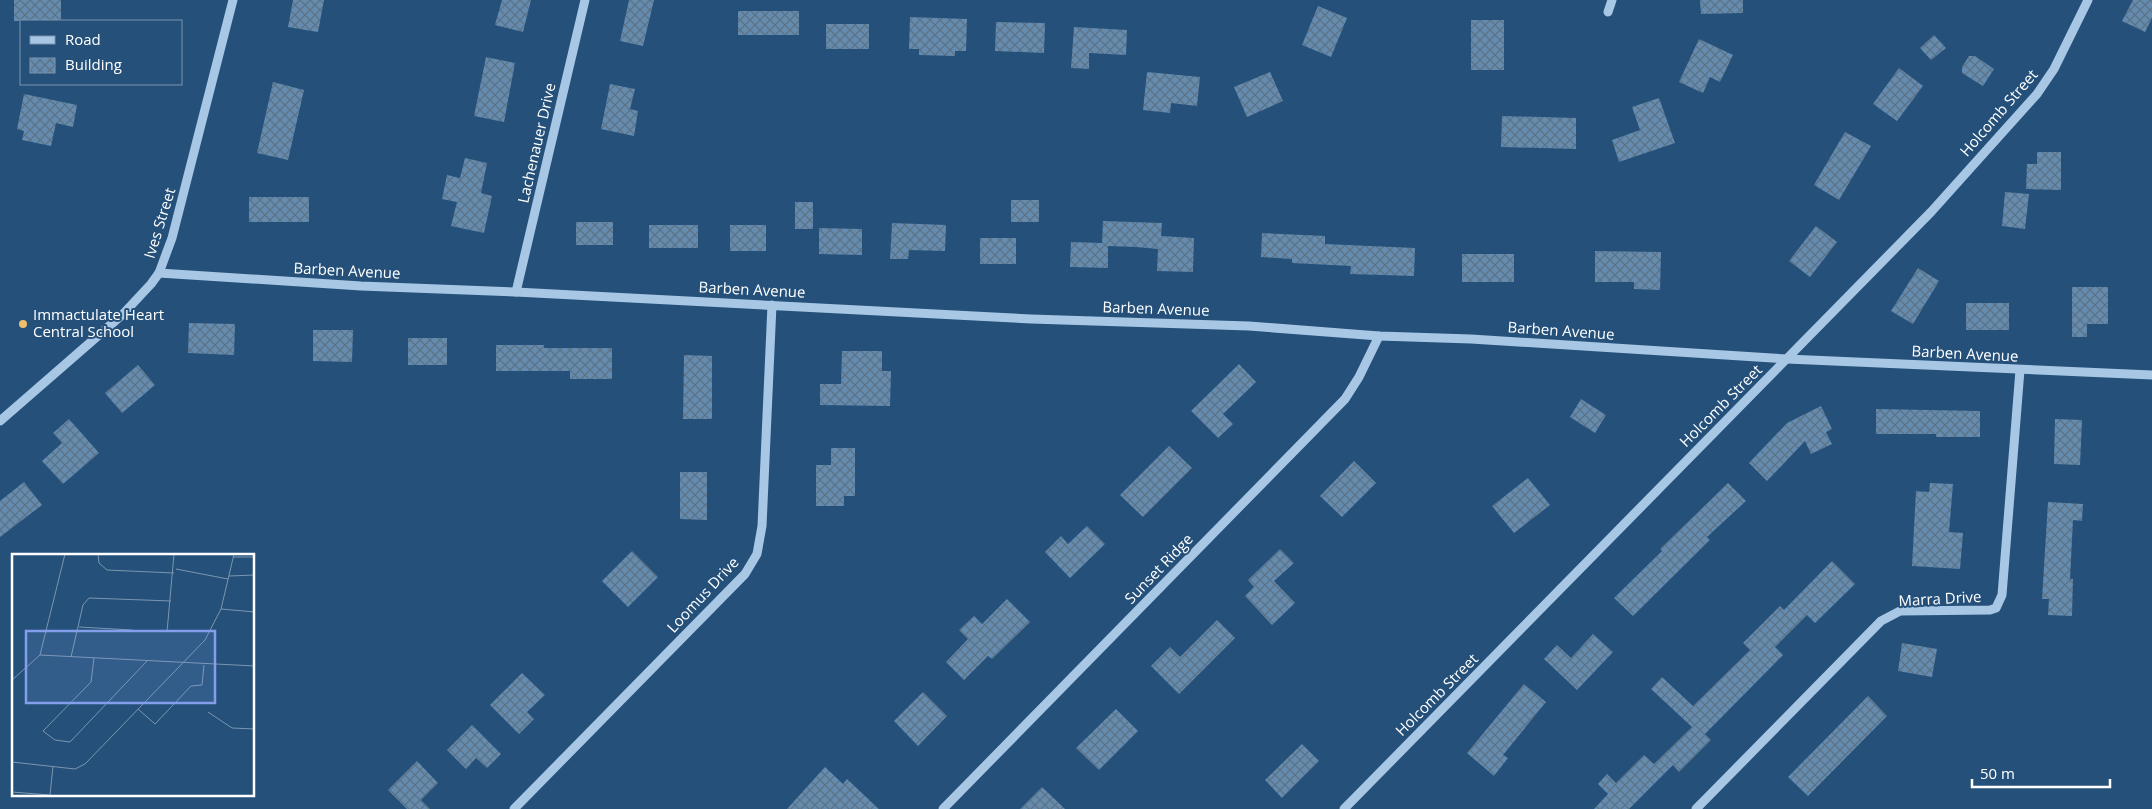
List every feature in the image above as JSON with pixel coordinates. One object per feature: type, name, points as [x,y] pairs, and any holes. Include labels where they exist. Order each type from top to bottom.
[{"type":"street","name":"Ives Street","points":[[0,421],[123,314],[159,273],[172,238],[232,0]]},
{"type":"street","name":"Lachenauer Drive","points":[[516,292],[585,0]]},
{"type":"street","points":[[1608,12],[1612,0]]},
{"type":"street","name":"Holcomb Street","points":[[1344,809],[1931,212],[2037,94],[2054,69],[2088,0]]},
{"type":"street","name":"Barben Avenue","points":[[159,273],[361,286],[516,292],[1030,319],[1249,326],[1379,336],[1471,339],[1787,359],[2152,375]]},
{"type":"street","name":"Loomus Drive","points":[[514,809],[745,574],[757,554],[762,526],[772,305]]},
{"type":"street","name":"Sunset Ridge","points":[[943,809],[1345,399],[1359,377],[1379,336]]},
{"type":"street","name":"Marra Drive","points":[[1696,809],[1881,621],[1900,611],[1990,610],[1996,608],[2002,595],[2020,370]]},
{"type":"building","points":[[14,0],[61,0],[61,20],[14,21]]},
{"type":"building","points":[[293,0],[324,0],[318,32],[288,27]]},
{"type":"building","points":[[502,0],[531,0],[523,32],[495,25]]},
{"type":"building","points":[[629,0],[654,0],[643,46],[620,41]]},
{"type":"building","points":[[1700,0],[1743,0],[1743,13],[1701,14]]},
{"type":"building","points":[[2133,0],[2152,0],[2152,18],[2145,32],[2122,21]]},
{"type":"building","points":[[1318,6],[1347,18],[1331,57],[1302,45]]},
{"type":"building","points":[[738,11],[799,11],[799,35],[738,35]]},
{"type":"building","points":[[910,17],[967,19],[966,51],[955,51],[955,56],[919,55],[919,49],[909,49]]},
{"type":"building","points":[[1471,20],[1504,20],[1504,70],[1471,70]]},
{"type":"building","points":[[996,22],[1045,23],[1044,53],[995,51]]},
{"type":"building","points":[[826,24],[869,24],[869,49],[826,49]]},
{"type":"building","points":[[1074,27],[1127,30],[1126,55],[1089,53],[1089,69],[1071,68]]},
{"type":"building","points":[[1934,35],[1946,48],[1931,60],[1920,48]]},
{"type":"building","points":[[1699,39],[1733,55],[1720,82],[1710,77],[1703,93],[1679,82]]},
{"type":"building","points":[[1969,56],[1975,56],[1994,69],[1983,86],[1962,73],[1962,67]]},
{"type":"building","points":[[486,57],[515,63],[504,122],[474,116]]},
{"type":"building","points":[[1899,68],[1923,86],[1897,121],[1873,104]]},
{"type":"building","points":[[1147,72],[1200,77],[1197,106],[1171,103],[1170,113],[1143,110]]},
{"type":"building","points":[[1270,72],[1283,101],[1247,117],[1234,87]]},
{"type":"building","points":[[273,82],[304,90],[288,160],[257,153]]},
{"type":"building","points":[[610,84],[635,89],[630,109],[638,111],[634,136],[601,129]]},
{"type":"building","points":[[24,94],[77,105],[73,127],[56,123],[51,146],[22,140],[24,131],[17,129]]},
{"type":"building","points":[[1659,98],[1675,143],[1619,162],[1612,140],[1640,130],[1632,107]]},
{"type":"building","points":[[1502,116],[1576,118],[1576,149],[1501,147]]},
{"type":"building","points":[[1845,132],[1871,146],[1839,200],[1814,185]]},
{"type":"building","points":[[2037,152],[2061,152],[2061,190],[2026,189],[2027,164],[2037,164]]},
{"type":"building","points":[[465,158],[487,163],[481,193],[492,196],[484,233],[451,226],[457,202],[442,199],[447,175],[460,178]]},
{"type":"building","points":[[2005,192],[2029,194],[2025,229],[2002,226]]},
{"type":"building","points":[[249,197],[309,197],[309,222],[249,222]]},
{"type":"building","points":[[1011,200],[1039,200],[1039,222],[1011,222]]},
{"type":"building","points":[[795,202],[813,202],[813,229],[795,229]]},
{"type":"building","points":[[1103,221],[1162,223],[1161,236],[1194,238],[1193,272],[1157,271],[1158,249],[1136,247],[1108,246],[1108,268],[1070,267],[1071,242],[1102,243]]},
{"type":"building","points":[[576,222],[613,222],[613,245],[576,245]]},
{"type":"building","points":[[892,223],[946,225],[945,251],[909,250],[908,259],[890,259]]},
{"type":"building","points":[[649,225],[698,225],[698,248],[649,248]]},
{"type":"building","points":[[730,225],[766,225],[766,251],[730,251]]},
{"type":"building","points":[[1816,226],[1837,242],[1810,277],[1789,261]]},
{"type":"building","points":[[819,228],[862,229],[862,255],[819,254]]},
{"type":"building","points":[[1262,233],[1325,236],[1325,244],[1415,248],[1414,276],[1350,274],[1351,266],[1292,263],[1292,259],[1261,257]]},
{"type":"building","points":[[980,238],[1016,238],[1016,264],[980,264]]},
{"type":"building","points":[[1595,251],[1661,252],[1660,290],[1634,289],[1634,282],[1595,282]]},
{"type":"building","points":[[1462,254],[1514,254],[1514,282],[1462,282]]},
{"type":"building","points":[[1918,268],[1939,281],[1913,324],[1891,311]]},
{"type":"building","points":[[2072,287],[2108,287],[2108,324],[2087,324],[2087,337],[2072,337]]},
{"type":"building","points":[[1966,303],[2009,303],[2009,330],[1966,330]]},
{"type":"building","points":[[189,323],[235,324],[234,355],[188,353]]},
{"type":"building","points":[[313,330],[353,330],[352,362],[313,361]]},
{"type":"building","points":[[408,338],[447,338],[447,365],[408,365]]},
{"type":"building","points":[[496,345],[544,345],[544,348],[612,348],[612,379],[570,379],[570,371],[496,371]]},
{"type":"building","points":[[842,351],[882,351],[882,371],[891,371],[890,406],[820,405],[820,384],[841,384]]},
{"type":"building","points":[[684,355],[712,356],[712,419],[683,419]]},
{"type":"building","points":[[1239,364],[1256,382],[1223,414],[1233,424],[1218,438],[1191,411]]},
{"type":"building","points":[[138,365],[155,385],[122,413],[105,393]]},
{"type":"building","points":[[1581,399],[1606,415],[1595,433],[1570,417]]},
{"type":"building","points":[[1821,406],[1832,429],[1826,432],[1832,444],[1811,454],[1805,441],[1767,481],[1749,463],[1787,423]]},
{"type":"building","points":[[1876,409],[1980,411],[1980,437],[1936,437],[1936,434],[1876,434]]},
{"type":"building","points":[[69,419],[99,453],[63,484],[42,461],[62,443],[53,433]]},
{"type":"building","points":[[2055,419],[2082,420],[2080,465],[2054,464]]},
{"type":"building","points":[[1169,446],[1192,468],[1143,517],[1120,495]]},
{"type":"building","points":[[831,448],[855,448],[855,496],[844,496],[844,506],[816,506],[816,465],[831,465]]},
{"type":"building","points":[[1354,461],[1376,483],[1342,517],[1320,496]]},
{"type":"building","points":[[680,472],[707,472],[707,520],[680,519]]},
{"type":"building","points":[[1528,478],[1550,505],[1514,533],[1492,506]]},
{"type":"building","points":[[24,482],[42,505],[0,537],[0,501]]},
{"type":"building","points":[[1728,483],[1746,501],[1707,537],[1710,540],[1633,616],[1614,598],[1662,551],[1660,549]]},
{"type":"building","points":[[1930,483],[1953,484],[1949,532],[1963,533],[1960,569],[1912,566],[1916,491],[1929,492]]},
{"type":"building","points":[[2048,502],[2083,504],[2082,521],[2073,520],[2070,579],[2073,579],[2072,616],[2048,615],[2049,599],[2042,599]]},
{"type":"building","points":[[1087,526],[1105,544],[1070,578],[1045,552],[1061,536],[1068,544]]},
{"type":"building","points":[[1280,549],[1294,563],[1274,581],[1295,603],[1272,625],[1245,596],[1254,587],[1248,580]]},
{"type":"building","points":[[632,551],[658,577],[628,607],[602,581]]},
{"type":"building","points":[[1832,561],[1855,584],[1815,623],[1807,615],[1775,647],[1783,655],[1705,734],[1711,740],[1679,772],[1673,765],[1629,809],[1594,809],[1608,794],[1598,784],[1607,774],[1616,783],[1644,755],[1654,764],[1692,727],[1651,689],[1662,677],[1693,706],[1750,650],[1743,643],[1780,606],[1784,610]]},
{"type":"building","points":[[1007,599],[1030,622],[992,659],[988,656],[964,680],[946,662],[968,639],[959,630],[974,616],[982,624]]},
{"type":"building","points":[[1217,620],[1235,638],[1179,694],[1151,666],[1170,647],[1180,657]]},
{"type":"building","points":[[1593,634],[1613,652],[1577,690],[1544,659],[1557,645],[1571,658]]},
{"type":"building","points":[[1902,643],[1937,649],[1932,677],[1898,671]]},
{"type":"building","points":[[522,673],[545,695],[527,712],[534,719],[519,734],[490,705]]},
{"type":"building","points":[[1524,684],[1546,702],[1503,755],[1508,758],[1494,776],[1467,753]]},
{"type":"building","points":[[923,692],[947,716],[918,746],[894,721]]},
{"type":"building","points":[[1868,696],[1887,716],[1808,796],[1788,777]]},
{"type":"building","points":[[1116,709],[1138,731],[1099,770],[1076,748]]},
{"type":"building","points":[[472,725],[501,754],[487,768],[476,758],[466,769],[447,750]]},
{"type":"building","points":[[1302,744],[1319,761],[1282,798],[1265,780]]},
{"type":"building","points":[[417,761],[438,783],[421,800],[430,809],[407,809],[388,790]]},
{"type":"building","points":[[825,767],[843,784],[847,779],[879,809],[787,809]]},
{"type":"building","points":[[1042,787],[1065,809],[1020,809]]},
{"type":"place","name":"Immactulate Heart Central School","points":[[23,324]]}]
